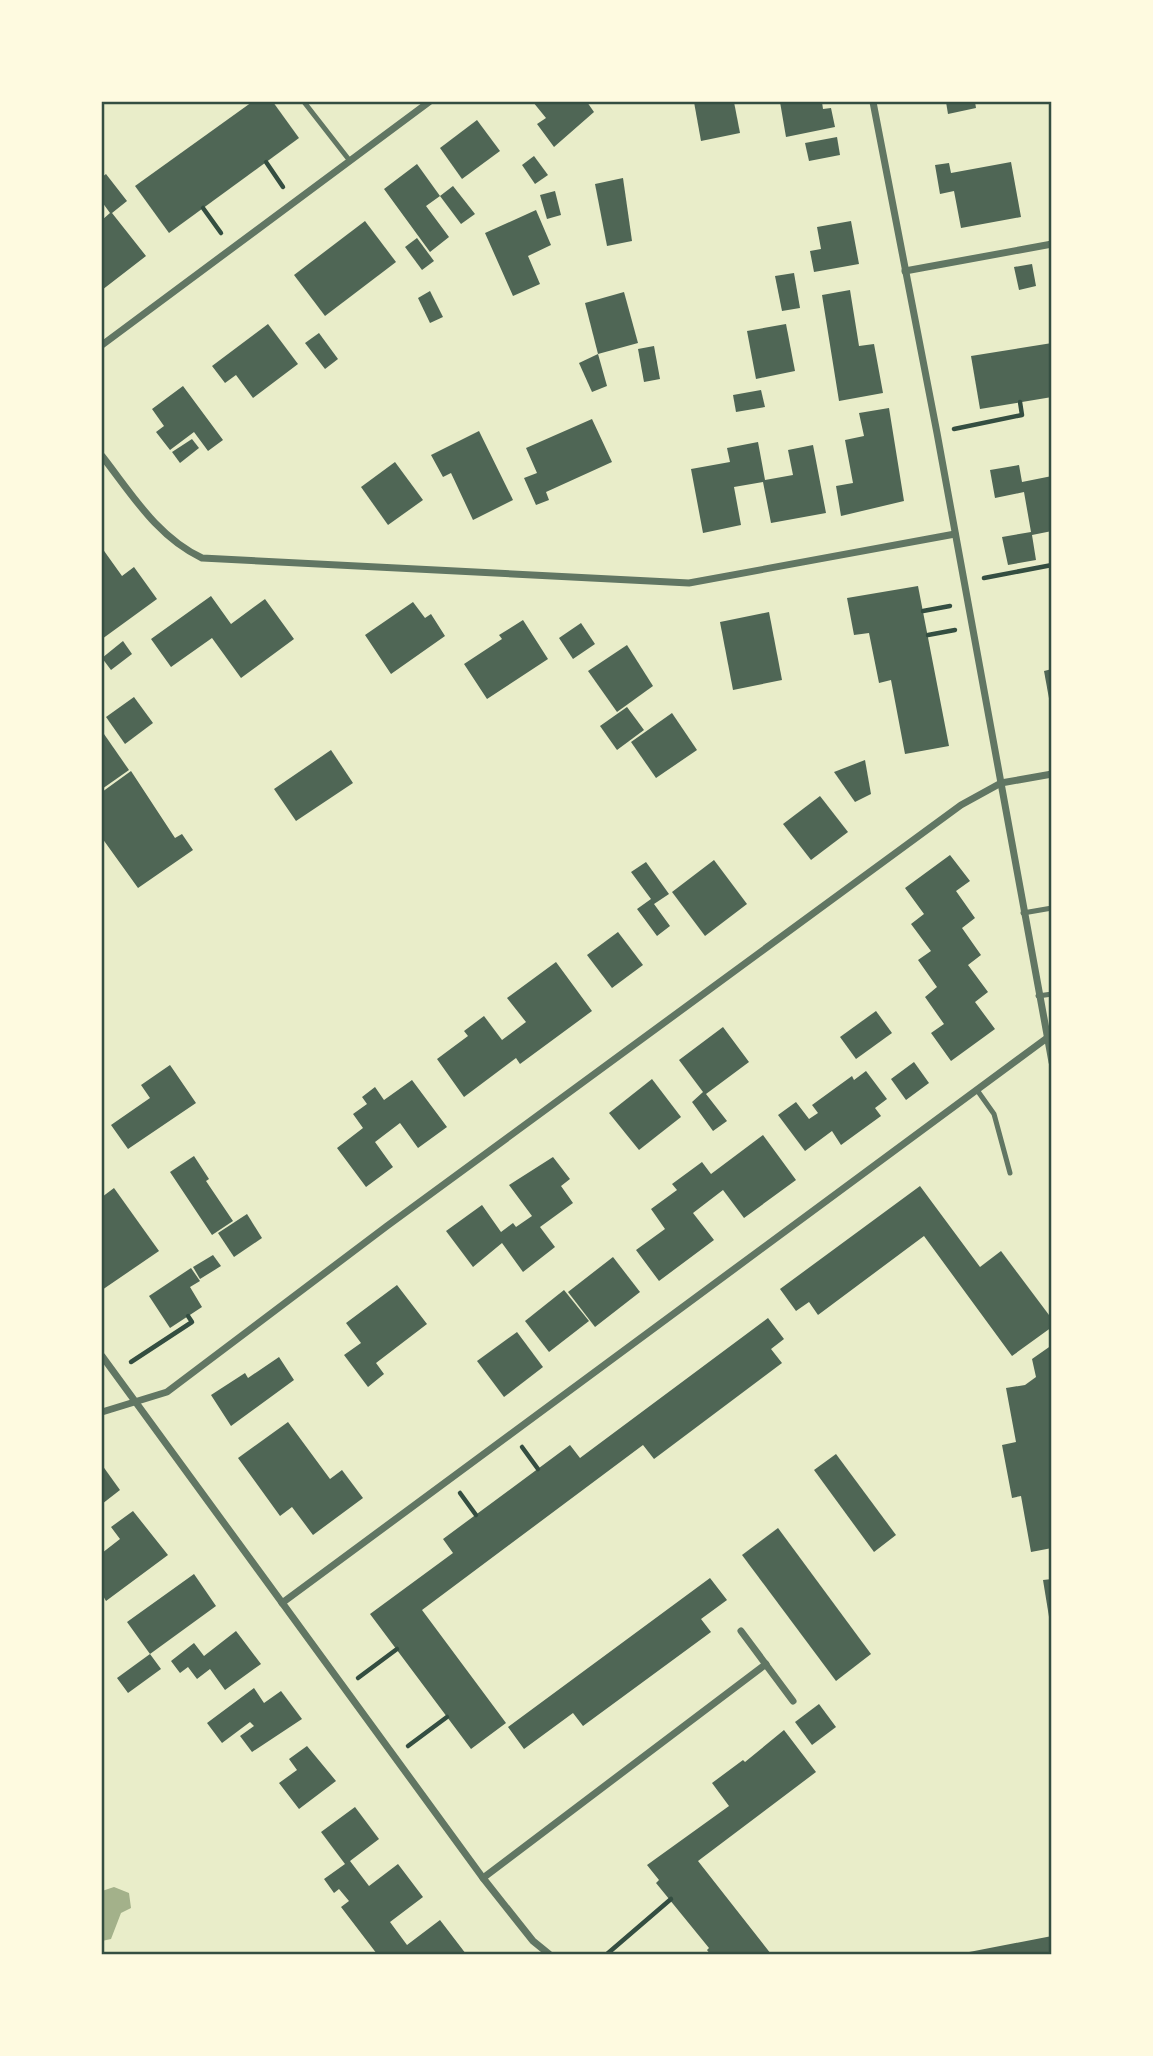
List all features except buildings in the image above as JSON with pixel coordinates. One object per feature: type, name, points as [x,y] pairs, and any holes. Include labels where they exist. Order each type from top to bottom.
[{"type":"street","points":[[102,345],[429,102]]},
{"type":"street","points":[[873,102],[937,433],[1052,1062]]},
{"type":"street","points":[[905,271],[1052,244]]},
{"type":"street","points":[[102,456],[160,529],[182,548],[202,558],[688,583],[955,534]]},
{"type":"street","points":[[102,1412],[167,1392],[387,1226],[961,805],[1001,783],[1052,774]]},
{"type":"street","points":[[282,1603],[1047,1038]]},
{"type":"street","points":[[102,1356],[483,1878],[533,1941],[549,1955]]},
{"type":"street","points":[[741,1631],[793,1701]]},
{"type":"street","points":[[483,1878],[766,1664]]},
{"type":"lane","points":[[304,102],[350,161]]},
{"type":"lane","points":[[1023,913],[1052,908]]},
{"type":"lane","points":[[1038,996],[1052,994]]},
{"type":"lane","points":[[977,1090],[994,1114],[1010,1173]]},
{"type":"path","points":[[266,162],[294,202]]},
{"type":"path","points":[[203,208],[232,248]]},
{"type":"path","points":[[937,433],[1022,415],[1020,402]]},
{"type":"path","points":[[964,581],[1052,565]]},
{"type":"path","points":[[115,1373],[192,1322],[188,1316]]},
{"type":"path","points":[[345,1688],[397,1650]]},
{"type":"path","points":[[394,1756],[447,1717]]},
{"type":"path","points":[[607,1955],[671,1899]]},
{"type":"shaded area","points":[[114,1887],[129,1893],[131,1908],[121,1913],[111,1939],[102,1941],[102,1891]]}]
